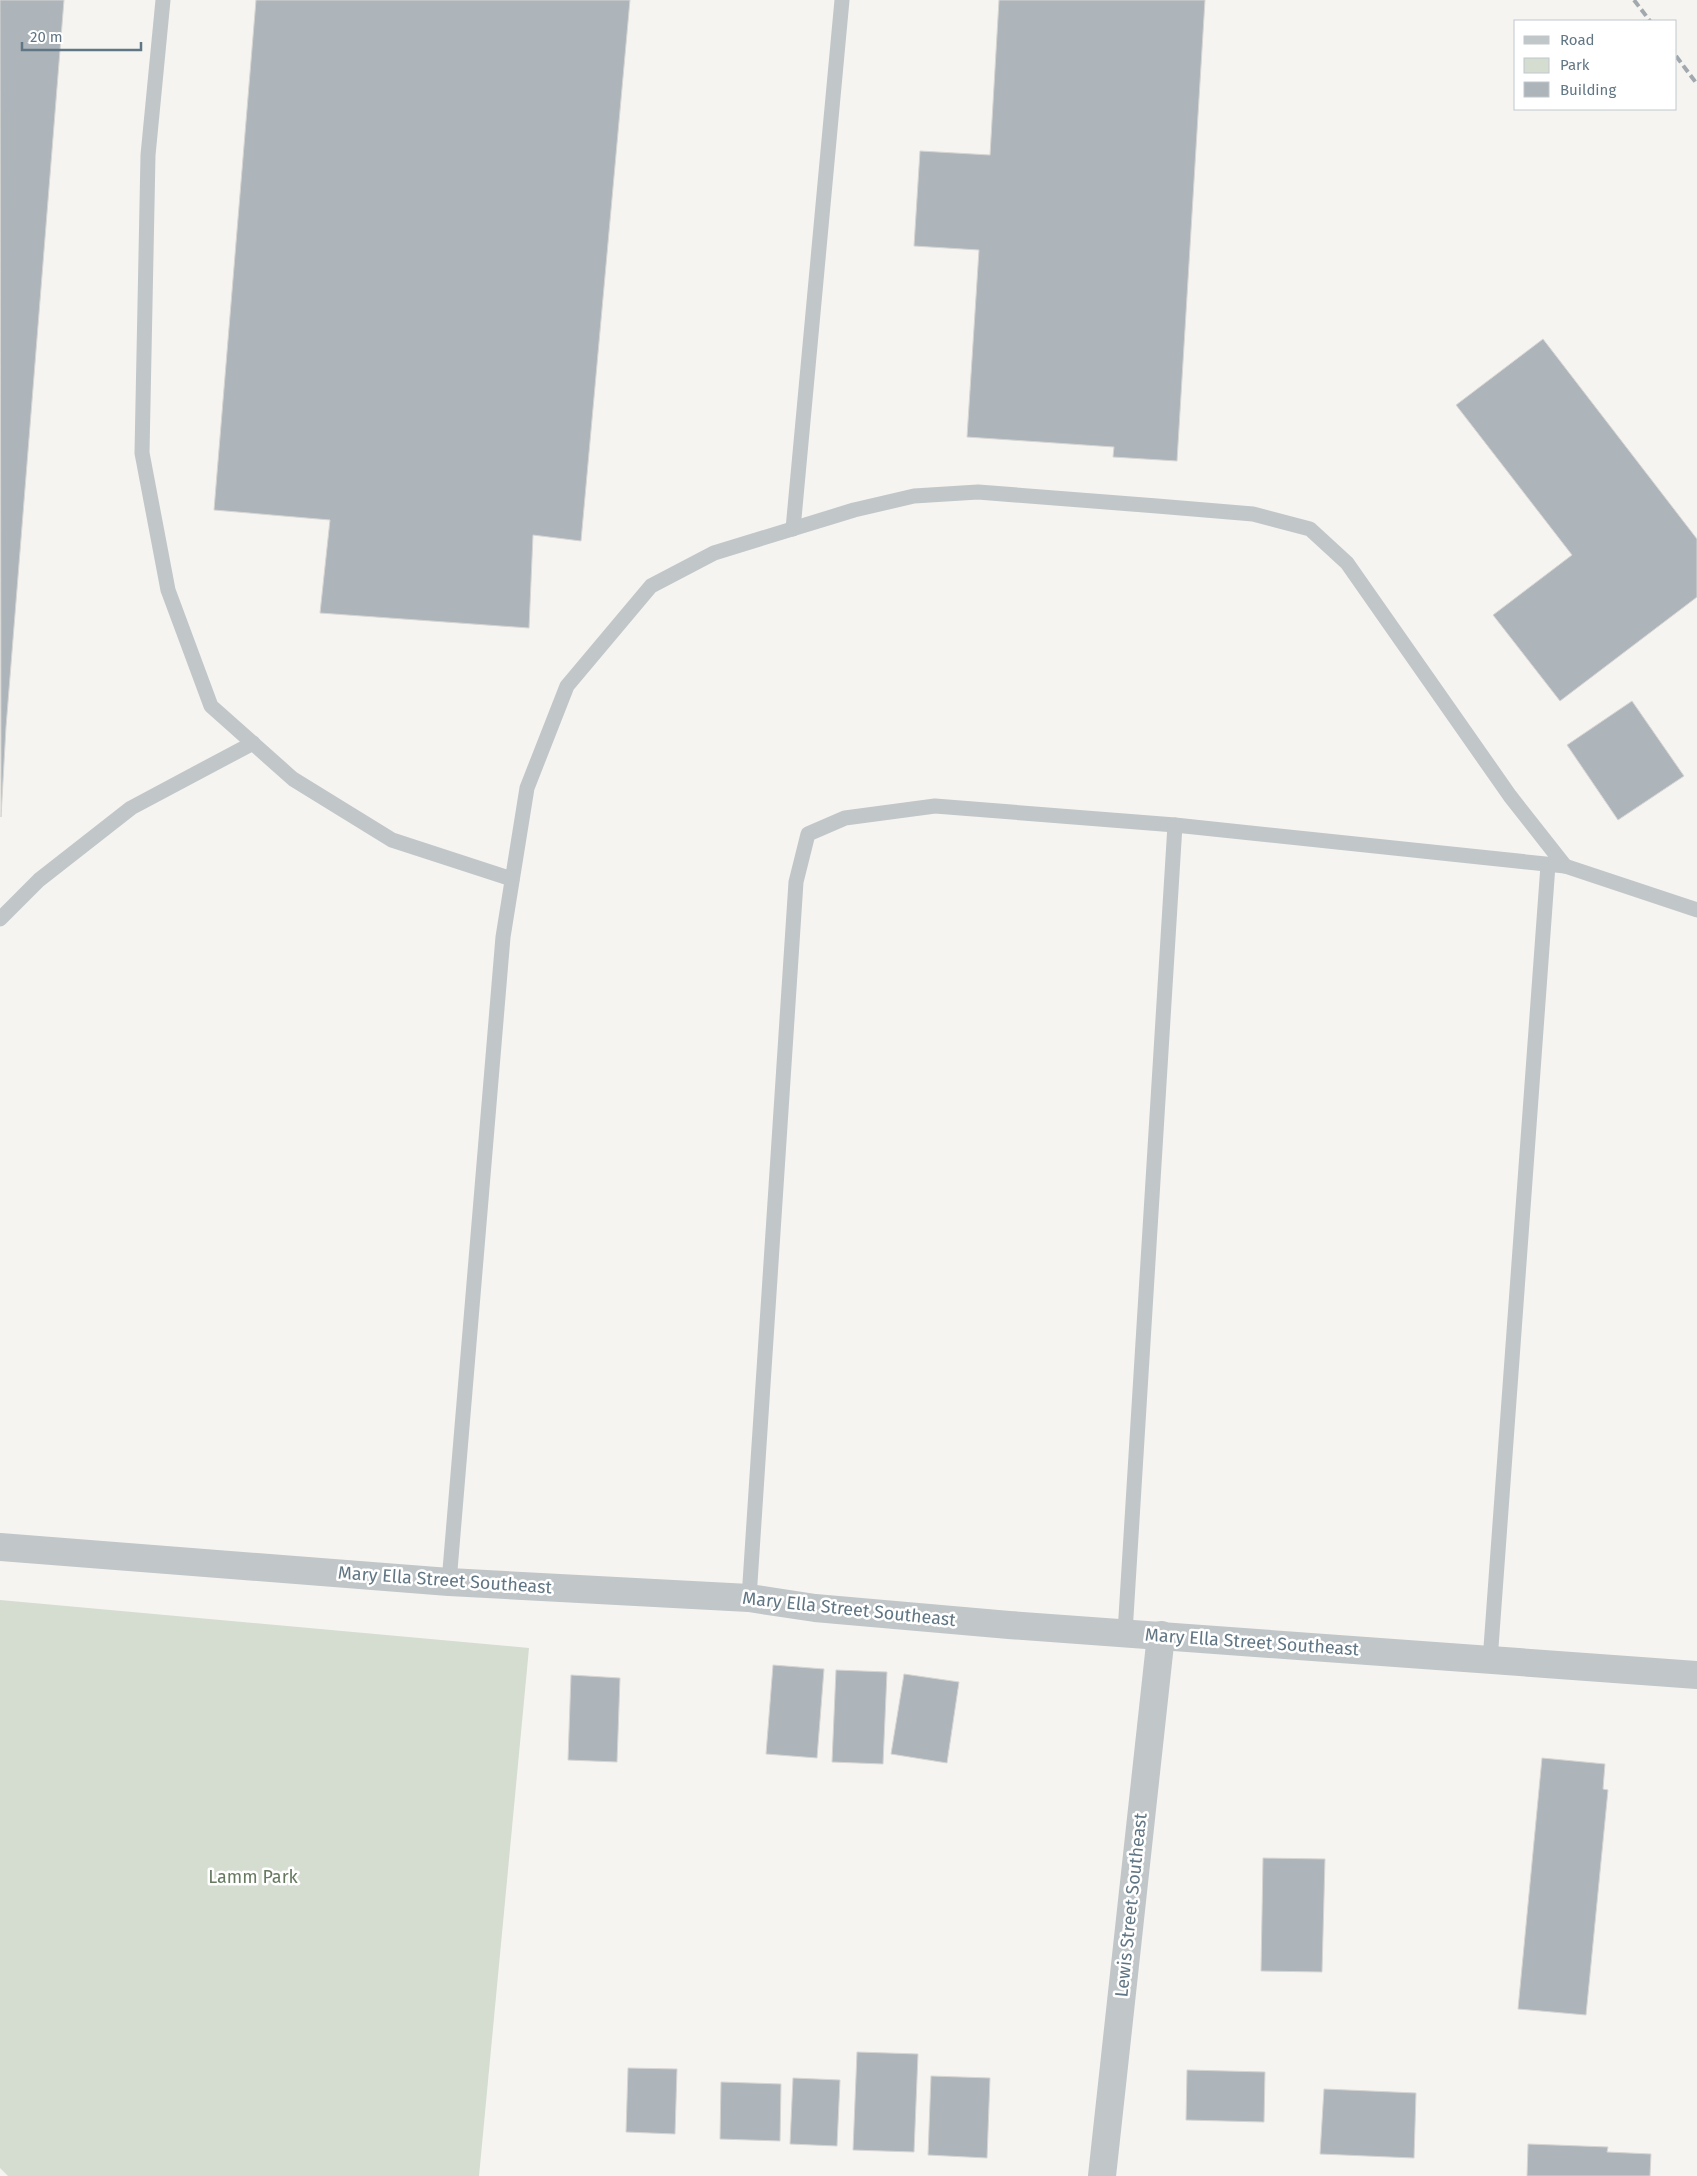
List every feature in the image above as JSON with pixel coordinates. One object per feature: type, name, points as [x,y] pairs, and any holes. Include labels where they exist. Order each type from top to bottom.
[{"type":"street","name":"Mary Ella Street Southeast","points":[[0,1547],[449,1582],[749,1598],[815,1608],[1490,1661],[1697,1675]]},
{"type":"street","name":"Lewis Street Southeast","points":[[1102,2176],[1161,1635]]},
{"type":"lane","points":[[162,0],[148,155],[142,453],[168,590],[211,706],[293,778],[392,840],[512,879]]},
{"type":"lane","points":[[793,529],[842,0]]},
{"type":"lane","points":[[449,1582],[503,936],[527,788],[567,686],[651,586],[714,553],[854,510],[914,496],[978,492],[1252,514],[1310,529],[1347,563],[1510,796],[1565,866]]},
{"type":"lane","points":[[0,920],[39,880],[132,808],[253,743]]},
{"type":"lane","points":[[749,1598],[796,882],[808,834],[845,818],[936,806],[1175,826],[1565,866],[1697,910]]},
{"type":"lane","points":[[1125,1633],[1175,826]]},
{"type":"lane","points":[[1490,1661],[1548,865]]},
{"type":"green space","name":"Lamm Park","points":[[0,1600],[529,1648],[479,2176],[8,2176],[0,2168]]},
{"type":"building","points":[[0,0],[64,0],[6,727],[1,817]]},
{"type":"building","points":[[256,0],[630,0],[581,541],[533,535],[529,628],[320,613],[330,520],[214,510]]},
{"type":"building","points":[[999,0],[1205,0],[1177,461],[1113,457],[1114,447],[967,437],[979,250],[914,246],[920,151],[990,155]]},
{"type":"building","points":[[1543,339],[1697,539],[1697,597],[1560,701],[1493,615],[1572,555],[1456,405]]},
{"type":"building","points":[[1632,701],[1684,776],[1618,820],[1567,745]]},
{"type":"building","points":[[773,1665],[824,1669],[817,1758],[766,1754]]},
{"type":"building","points":[[836,1670],[887,1672],[883,1764],[832,1762]]},
{"type":"building","points":[[904,1674],[959,1682],[947,1763],[891,1754]]},
{"type":"building","points":[[571,1675],[620,1678],[617,1762],[568,1760]]},
{"type":"building","points":[[1542,1758],[1605,1764],[1603,1789],[1608,1790],[1586,2015],[1518,2009]]},
{"type":"building","points":[[1263,1858],[1325,1859],[1322,1972],[1261,1971]]},
{"type":"building","points":[[857,2052],[918,2054],[914,2152],[853,2150]]},
{"type":"building","points":[[628,2068],[677,2069],[675,2134],[626,2132]]},
{"type":"building","points":[[1187,2070],[1265,2072],[1264,2122],[1186,2120]]},
{"type":"building","points":[[931,2076],[990,2078],[987,2158],[928,2155]]},
{"type":"building","points":[[793,2078],[840,2080],[837,2146],[790,2144]]},
{"type":"building","points":[[721,2082],[781,2084],[780,2141],[720,2139]]},
{"type":"building","points":[[1324,2089],[1416,2093],[1414,2158],[1320,2154]]},
{"type":"building","points":[[1528,2144],[1608,2147],[1607,2152],[1651,2154],[1650,2176],[1527,2176]]},
{"type":"railway","points":[[1634,0],[1649,20]]},
{"type":"railway","points":[[1677,57],[1697,84]]}]
